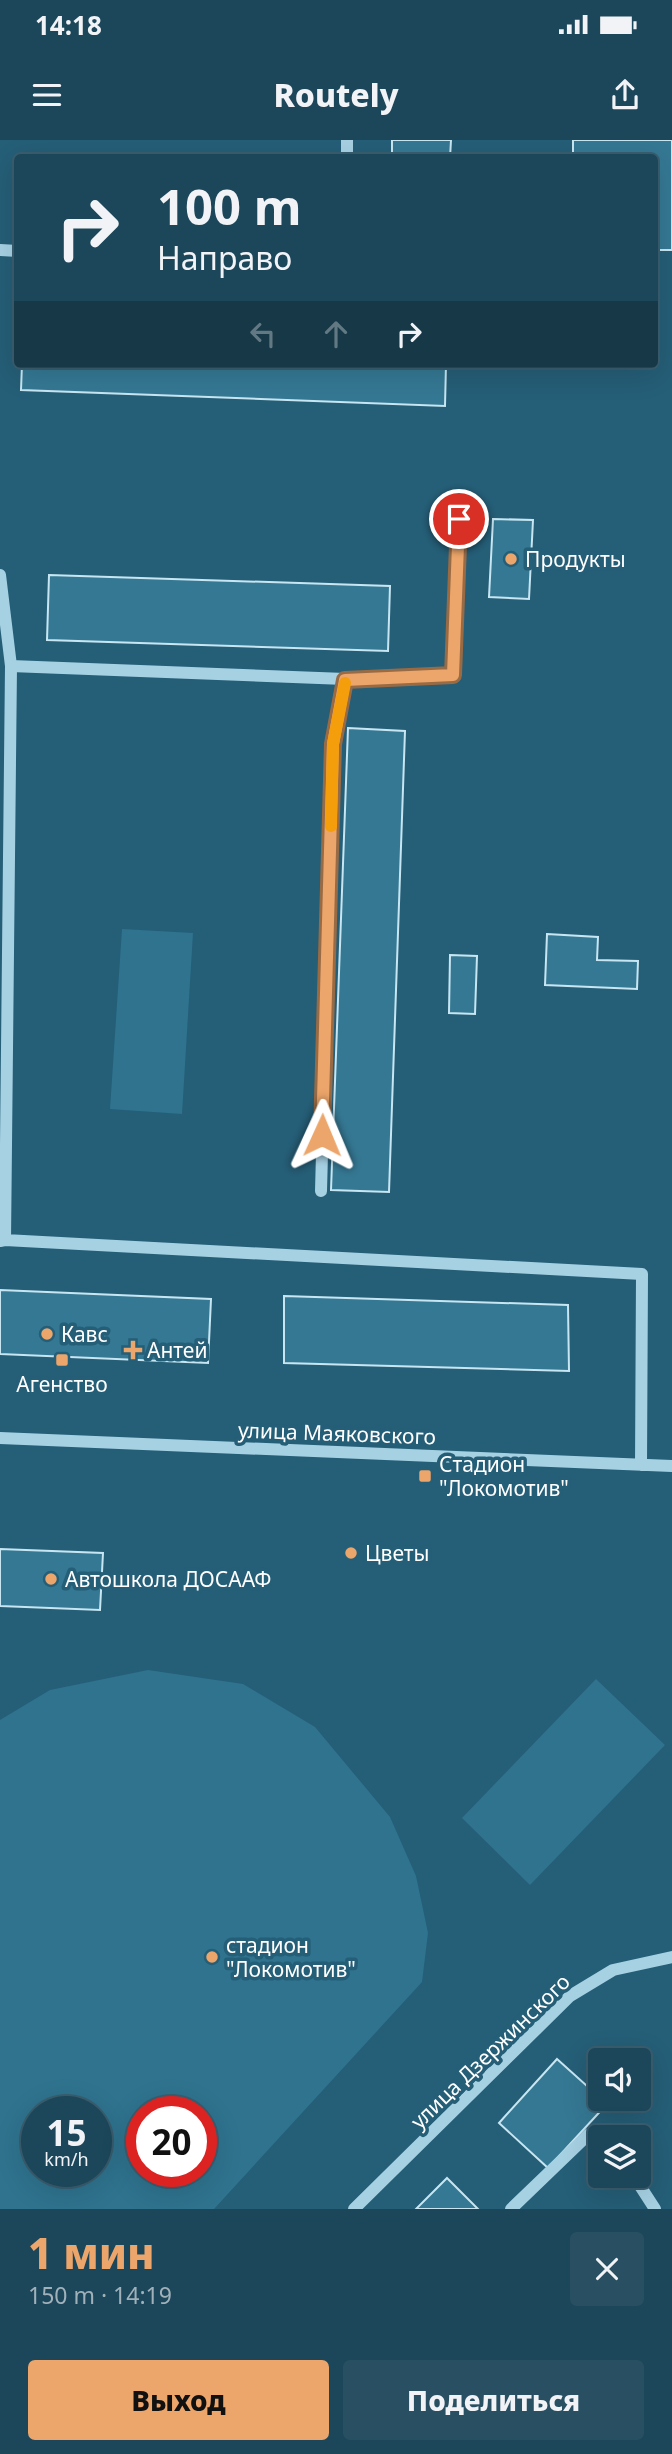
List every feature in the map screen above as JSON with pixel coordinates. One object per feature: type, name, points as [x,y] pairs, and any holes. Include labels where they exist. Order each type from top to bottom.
[{"type":"street","points":[[11,666],[345,680],[453,675],[459,519]]},
{"type":"street","points":[[0,575],[11,666],[2,1240],[642,1274],[641,1465]]},
{"type":"street","points":[[321,1191],[333,744],[345,680]]},
{"type":"street","name":"улица Маяковского","points":[[0,1438],[672,1466]]},
{"type":"street","name":"улица Дзержинского","points":[[355,2209],[570,1996],[613,1969],[672,1957]]},
{"type":"street","points":[[511,2209],[588,2135]]},
{"type":"street","points":[[641,2188],[655,2209]]},
{"type":"shaded area","points":[[122,929],[193,933],[182,1114],[110,1109]]},
{"type":"shaded area","name":"стадион \"Локомотив\"","points":[[148,1670],[243,1684],[315,1727],[390,1817],[416,1876],[428,1933],[422,1982],[214,2209],[0,2209],[0,1720],[50,1690]]},
{"type":"shaded area","points":[[596,1679],[665,1745],[530,1885],[462,1818]]},
{"type":"building","points":[[392,140],[451,140],[450,154],[392,154]]},
{"type":"building","points":[[573,140],[672,140],[672,250],[658,250],[658,154],[573,154]]},
{"type":"building","points":[[22,368],[446,368],[445,406],[21,390]]},
{"type":"building","points":[[493,519],[533,520],[529,599],[489,597]]},
{"type":"building","points":[[49,575],[390,586],[388,651],[47,640]]},
{"type":"building","points":[[348,728],[405,731],[389,1192],[331,1190]]},
{"type":"building","points":[[547,934],[598,937],[597,960],[638,961],[637,989],[545,985]]},
{"type":"building","points":[[450,955],[477,956],[475,1014],[449,1013]]},
{"type":"building","points":[[0,1290],[211,1299],[208,1363],[0,1354]]},
{"type":"building","points":[[284,1296],[568,1305],[569,1371],[284,1363]]},
{"type":"building","name":"Автошкола ДОСААФ","points":[[0,1549],[103,1553],[100,1610],[0,1606]]},
{"type":"building","points":[[557,2059],[588,2087],[588,2111],[601,2111],[548,2168],[499,2123]]},
{"type":"building","points":[[447,2178],[478,2209],[416,2209]]},
{"type":"slow traffic","points":[[331,826],[333,744],[345,683]]},
{"type":"place","name":"Продукты","points":[[511,559]]},
{"type":"place","name":"Кавс","points":[[47,1334]]},
{"type":"place","name":"Антей","points":[[133,1350]]},
{"type":"place","name":"Агенство","points":[[62,1360]]},
{"type":"place","name":"Стадион \"Локомотив\"","points":[[425,1476]]},
{"type":"place","name":"Цветы","points":[[351,1553]]},
{"type":"place","name":"Автошкола ДОСААФ","points":[[51,1579]]},
{"type":"place","name":"стадион \"Локомотив\"","points":[[212,1957]]},
{"type":"route","points":[[322,1135],[333,744],[345,680],[453,675],[459,519]]}]
